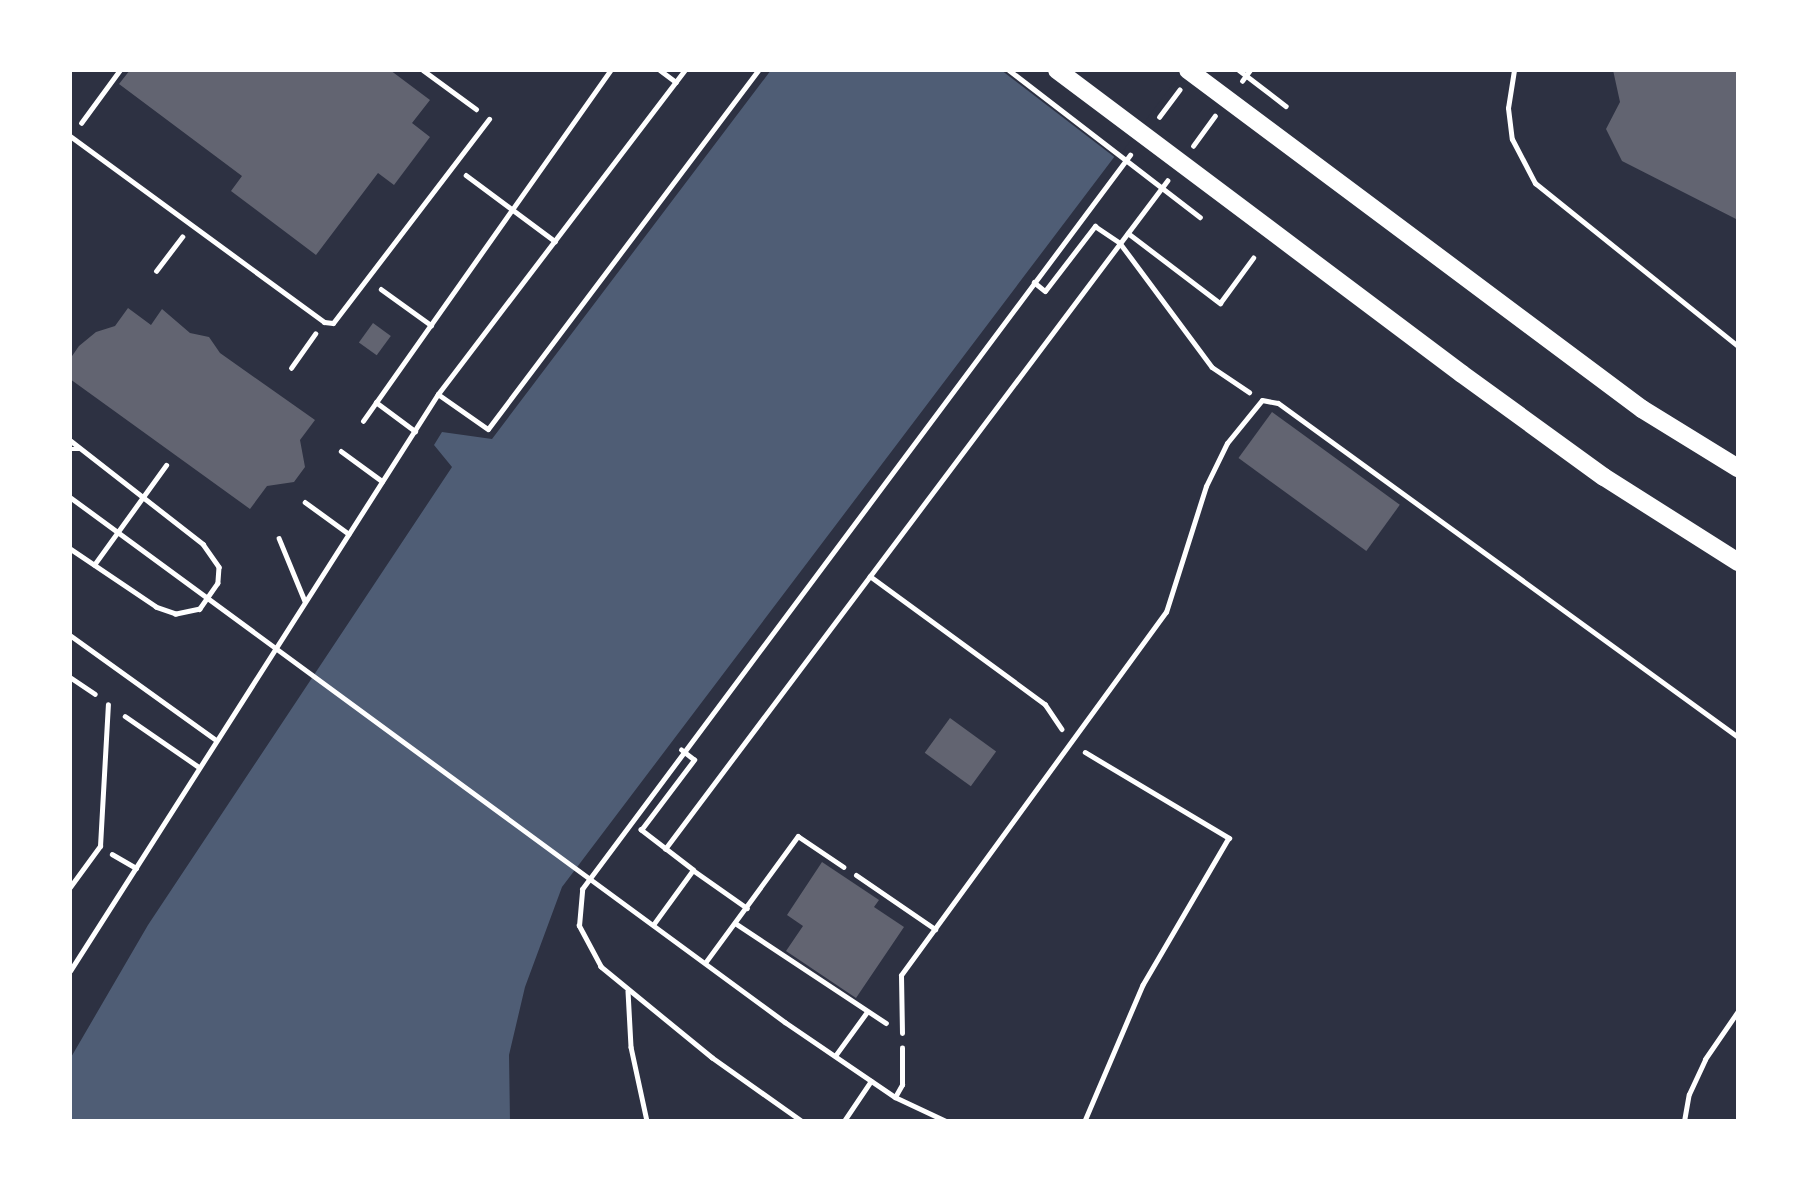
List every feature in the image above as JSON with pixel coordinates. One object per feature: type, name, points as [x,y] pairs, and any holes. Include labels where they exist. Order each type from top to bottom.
[{"type":"main road","points":[[1057,70],[1218,194],[1604,477],[1738,562]]},
{"type":"main road","points":[[1187,75],[1267,130],[1642,409],[1738,468]]},
{"type":"lane","points":[[1514,70],[1508,108],[1512,139],[1535,183],[1738,346]]},
{"type":"lane","points":[[70,136],[324,322],[337,322],[489,118]]},
{"type":"lane","points":[[902,1033],[901,975],[1166,612],[1206,486],[1227,443],[1262,400],[1278,403],[1738,737]]},
{"type":"lane","points":[[70,887],[100,846],[108,704]]},
{"type":"lane","points":[[856,875],[935,929]]},
{"type":"lane","points":[[1684,1121],[1689,1094],[1705,1059],[1738,1011]]},
{"type":"path","points":[[70,136],[120,70]]},
{"type":"path","points":[[423,70],[489,118]]},
{"type":"path","points":[[363,421],[611,70]]},
{"type":"path","points":[[660,70],[676,82]]},
{"type":"path","points":[[70,971],[438,394],[685,70]]},
{"type":"path","points":[[438,394],[488,429],[759,70]]},
{"type":"path","points":[[1009,70],[1200,217]]},
{"type":"path","points":[[1239,70],[1286,106]]},
{"type":"path","points":[[1238,86],[1250,70]]},
{"type":"path","points":[[1154,123],[1187,75]]},
{"type":"path","points":[[1189,152],[1222,108]]},
{"type":"path","points":[[801,1121],[600,967],[584,943],[579,926],[579,899],[589,873],[1138,144]]},
{"type":"path","points":[[454,166],[555,241]]},
{"type":"path","points":[[665,849],[1172,174]]},
{"type":"path","points":[[1034,282],[1045,290],[1096,226],[1120,243],[1212,366],[1262,400]]},
{"type":"path","points":[[1128,233],[1220,303],[1253,258]]},
{"type":"path","points":[[156,271],[181,238]]},
{"type":"path","points":[[369,280],[431,325]]},
{"type":"path","points":[[291,368],[316,333]]},
{"type":"path","points":[[376,402],[415,431]]},
{"type":"path","points":[[70,440],[203,544],[219,567],[211,598],[200,609],[176,614],[156,607],[70,549]]},
{"type":"path","points":[[70,449],[81,449]]},
{"type":"path","points":[[341,451],[382,481]]},
{"type":"path","points":[[94,565],[166,465]]},
{"type":"path","points":[[70,497],[835,1056],[895,1097],[946,1121]]},
{"type":"path","points":[[305,502],[349,534]]},
{"type":"path","points":[[279,538],[305,601]]},
{"type":"path","points":[[870,576],[1045,704],[1071,743],[1229,838],[1143,985],[1085,1121]]},
{"type":"path","points":[[70,635],[216,740]]},
{"type":"path","points":[[152,735],[199,767]]},
{"type":"path","points":[[681,750],[694,760],[641,830],[747,908]]},
{"type":"path","points":[[705,963],[799,836],[827,856]]},
{"type":"path","points":[[100,846],[136,868]]},
{"type":"path","points":[[653,925],[693,870]]},
{"type":"path","points":[[735,923],[902,1033],[902,1085],[895,1097]]},
{"type":"path","points":[[628,990],[631,1047],[647,1121]]},
{"type":"path","points":[[835,1056],[867,1012]]},
{"type":"path","points":[[844,1121],[872,1081]]},
{"type":"water","points":[[771,70],[1180,70],[562,887],[525,987],[509,1055],[510,1121],[70,1121],[70,1059],[148,925],[452,467],[434,445],[442,432],[492,439]]},
{"type":"pier","points":[[1001,70],[1183,70],[1117,159]]},
{"type":"building","points":[[130,70],[390,70],[430,100],[412,123],[430,137],[394,185],[378,173],[316,255],[231,191],[242,176],[119,84]]},
{"type":"building","points":[[1613,70],[1738,70],[1738,220],[1622,161],[1606,129],[1620,102]]},
{"type":"building","points":[[128,308],[151,325],[162,309],[190,333],[209,337],[220,353],[315,420],[300,440],[305,467],[294,482],[267,486],[250,509],[70,379],[70,359],[79,346],[96,332],[115,326]]},
{"type":"building","points":[[373,323],[391,336],[377,355],[359,342]]},
{"type":"building","points":[[1272,412],[1400,505],[1366,551],[1238,458]]},
{"type":"building","points":[[950,718],[996,752],[971,786],[925,753]]},
{"type":"building","points":[[822,862],[879,900],[874,907],[904,927],[856,998],[786,951],[803,926],[787,915]]}]
